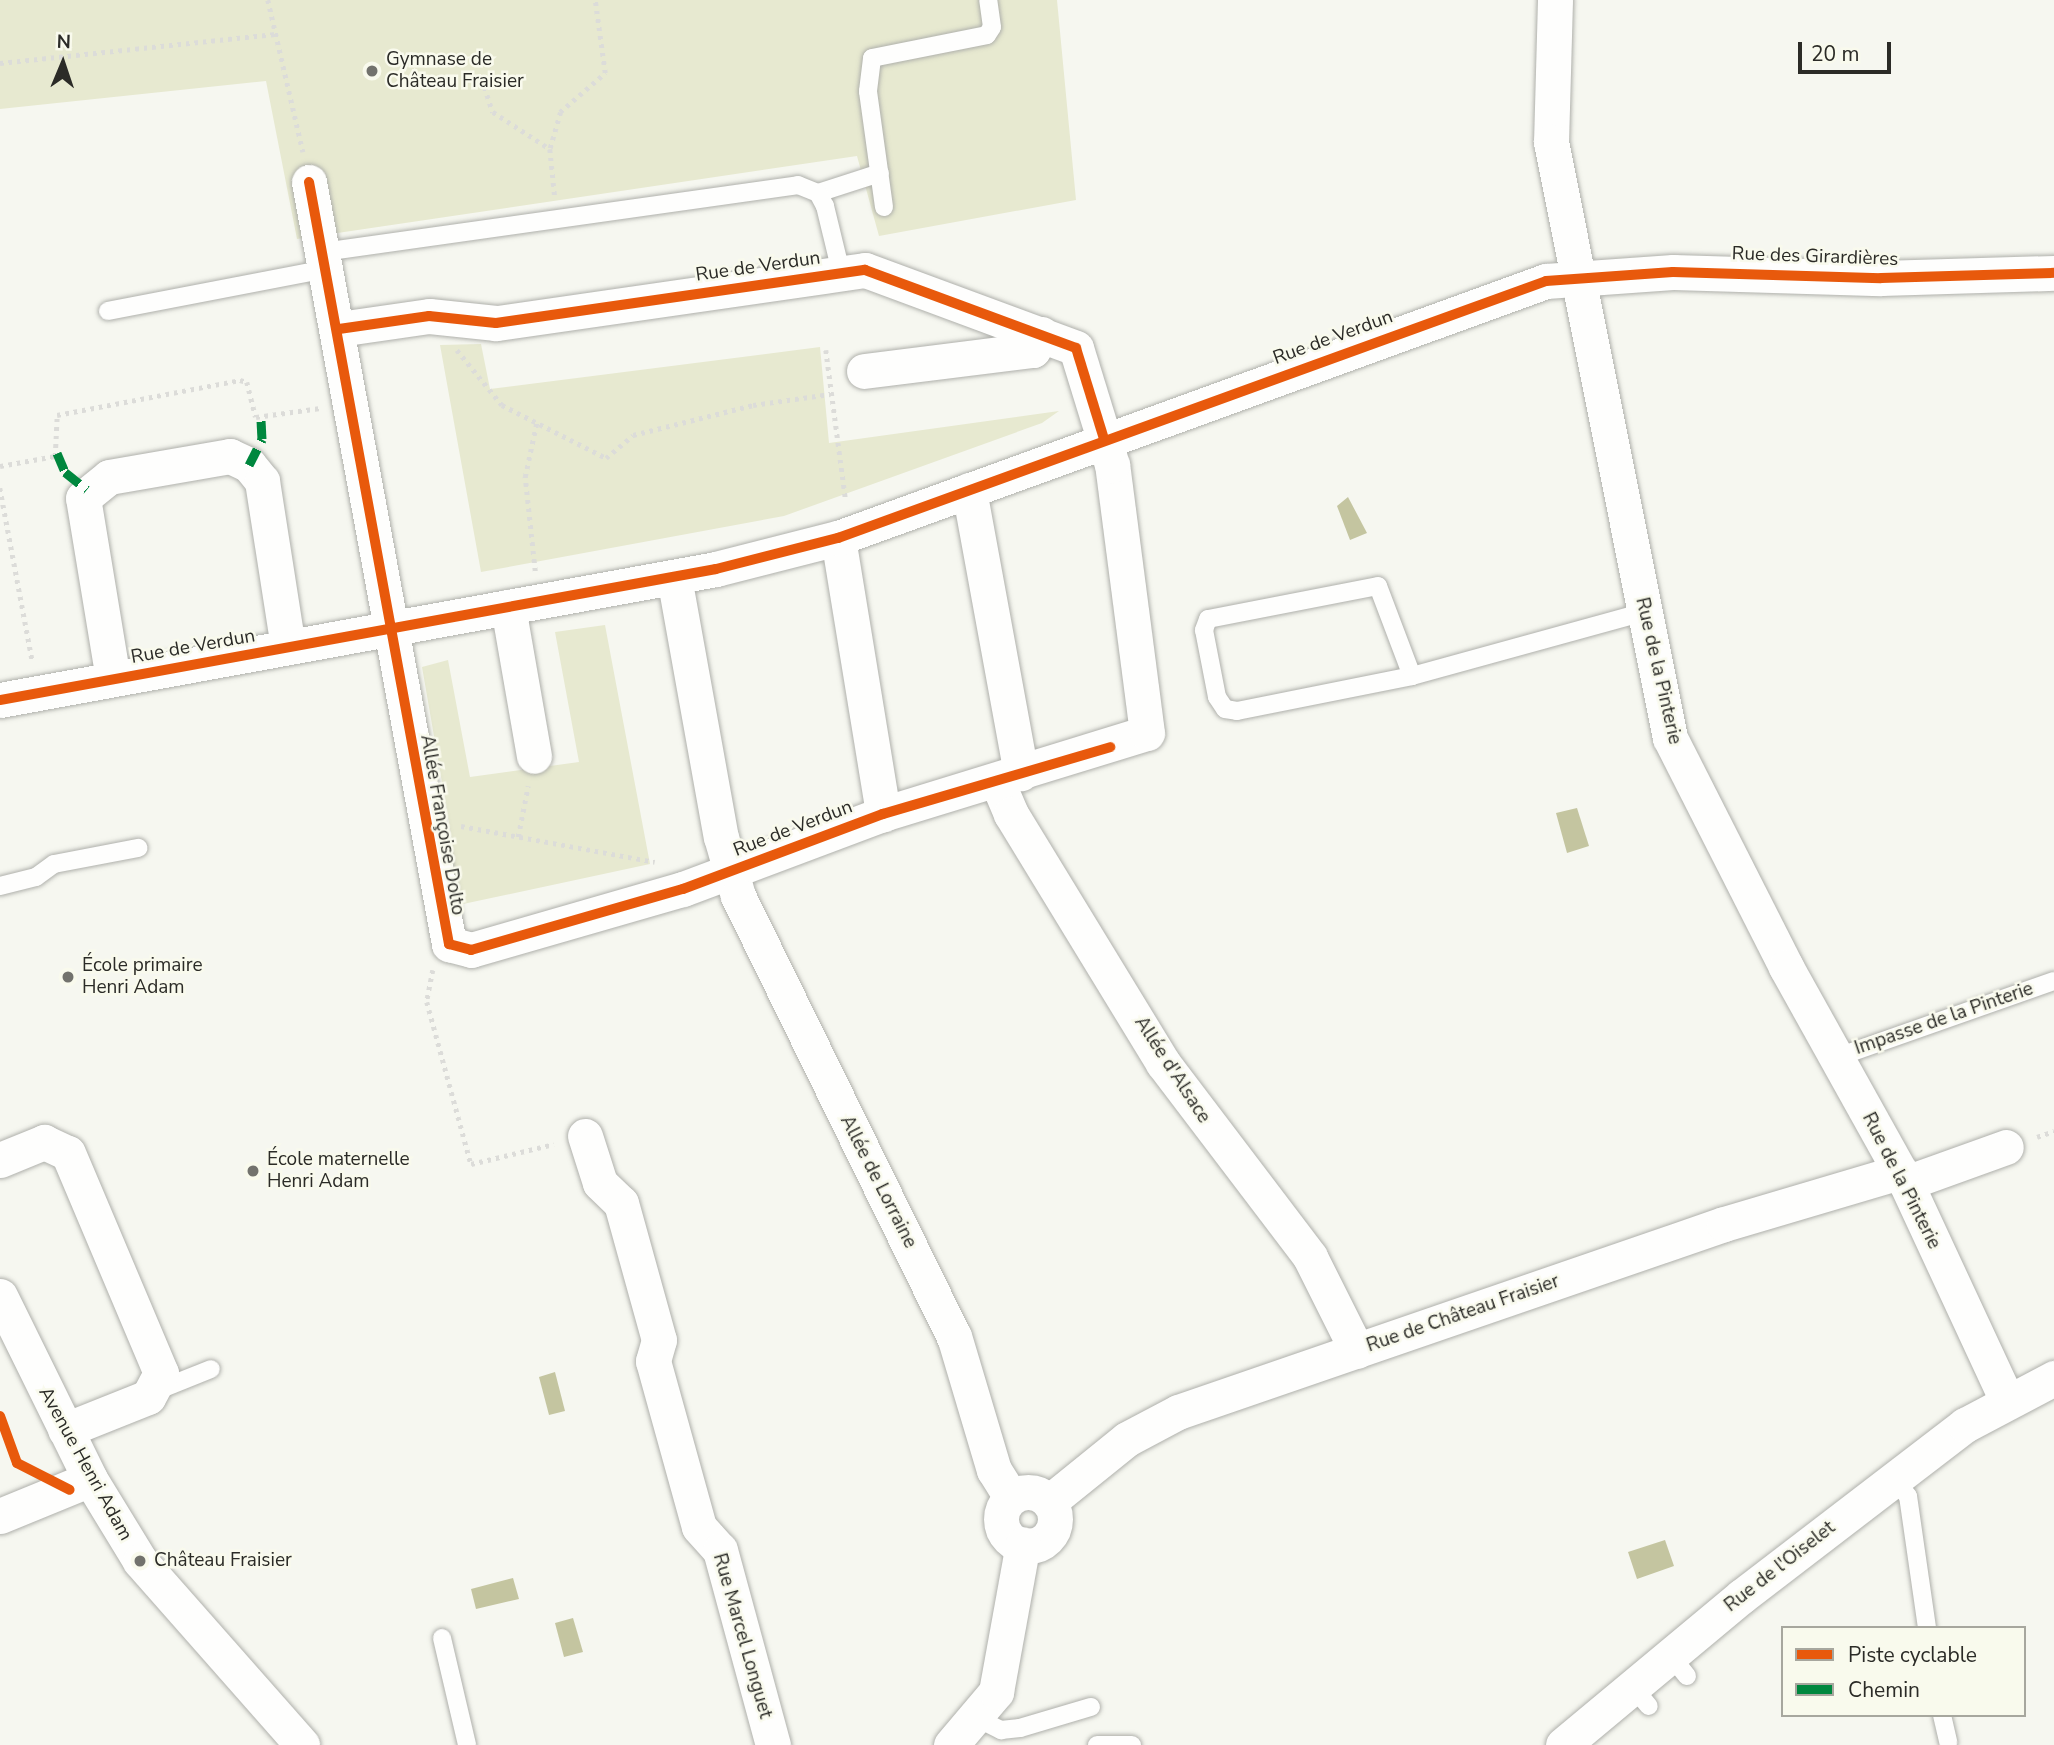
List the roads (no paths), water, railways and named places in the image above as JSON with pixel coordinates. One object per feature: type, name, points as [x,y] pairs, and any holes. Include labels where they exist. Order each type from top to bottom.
[{"type":"street","name":"Rue de la Pinterie","points":[[1555,0],[1551,142],[1664,715],[1684,771],[1835,1058],[1903,1177],[2016,1403]]},
{"type":"street","points":[[309,182],[339,329],[392,628]]},
{"type":"street","name":"Rue de Verdun","points":[[339,329],[451,315],[496,323],[841,272],[884,273],[1076,348],[1084,360],[1104,439],[1150,726],[1142,737],[883,814],[730,872],[674,577]]},
{"type":"street","name":"Rue des Girardières","points":[[1576,275],[2054,273]]},
{"type":"street","name":"Rue de Verdun","points":[[0,700],[674,577],[845,536],[1104,439],[1576,275]]},
{"type":"street","points":[[864,371],[1032,349],[1041,334]]},
{"type":"street","name":"Rue de Verdun","points":[[113,679],[83,498],[109,477],[230,456],[249,465],[262,481],[288,647]]},
{"type":"street","points":[[969,490],[1009,777]]},
{"type":"street","name":"Rue de Verdun","points":[[845,536],[883,814]]},
{"type":"street","points":[[524,604],[533,751]]},
{"type":"street","name":"Allée Françoise Dolto","points":[[392,628],[443,934],[460,950],[683,889],[730,872]]},
{"type":"street","name":"Allée d'Alsace","points":[[1009,777],[1163,1063],[1310,1257],[1357,1351]]},
{"type":"street","name":"Allée de Lorraine","points":[[730,872],[817,1065],[954,1336],[994,1470],[1011,1497]]},
{"type":"street","name":"Rue Marcel Longuet","points":[[585,1136],[600,1183],[621,1203],[659,1340],[653,1362],[699,1527],[720,1550],[773,1745]]},
{"type":"street","points":[[0,1160],[44,1142],[68,1153],[158,1364],[152,1392],[65,1430]]},
{"type":"street","name":"Rue de Château Fraisier","points":[[1049,1502],[1127,1439],[1168,1417],[1724,1224],[2006,1147]]},
{"type":"street","name":"Avenue Henri Adam","points":[[0,1296],[90,1479],[140,1561],[302,1745]]},
{"type":"street","name":"Rue de l'Oiselet","points":[[1563,1745],[1640,1696],[1795,1569],[1894,1479],[1953,1447],[2054,1378]]},
{"type":"street","points":[[0,1516],[90,1479]]},
{"type":"street","points":[[1026,1492],[1049,1502],[1054,1527],[1037,1545],[1023,1544],[1003,1532],[1000,1518],[1011,1497],[1026,1492]]},
{"type":"street","points":[[951,1745],[979,1719],[996,1692],[1023,1544]]},
{"type":"lane","points":[[884,206],[868,91],[872,58],[987,35],[992,27],[988,0]]},
{"type":"lane","points":[[108,311],[325,261],[558,219],[798,186],[818,193],[880,173]]},
{"type":"lane","points":[[818,193],[841,272]]},
{"type":"lane","points":[[1412,676],[1378,586],[1208,619],[1204,630],[1217,697],[1225,709],[1412,676],[1644,612]]},
{"type":"lane","points":[[0,886],[36,877],[54,864],[138,848]]},
{"type":"lane","name":"Impasse de la Pinterie","points":[[1835,1058],[2054,981]]},
{"type":"lane","points":[[152,1392],[211,1369]]},
{"type":"lane","points":[[1894,1479],[1908,1496],[1927,1626]]},
{"type":"lane","points":[[442,1638],[467,1745]]},
{"type":"lane","points":[[979,1719],[1001,1730],[1020,1728],[1091,1707]]},
{"type":"lane","points":[[1942,1717],[1948,1742]]},
{"type":"lane","points":[[1097,1745],[1132,1745]]},
{"type":"place","name":"Gymnase de Château Fraisier","points":[[372,71]]},
{"type":"place","name":"École primaire Henri Adam","points":[[68,977]]},
{"type":"place","name":"École maternelle Henri Adam","points":[[253,1171]]},
{"type":"place","name":"Château Fraisier","points":[[140,1561]]}]
